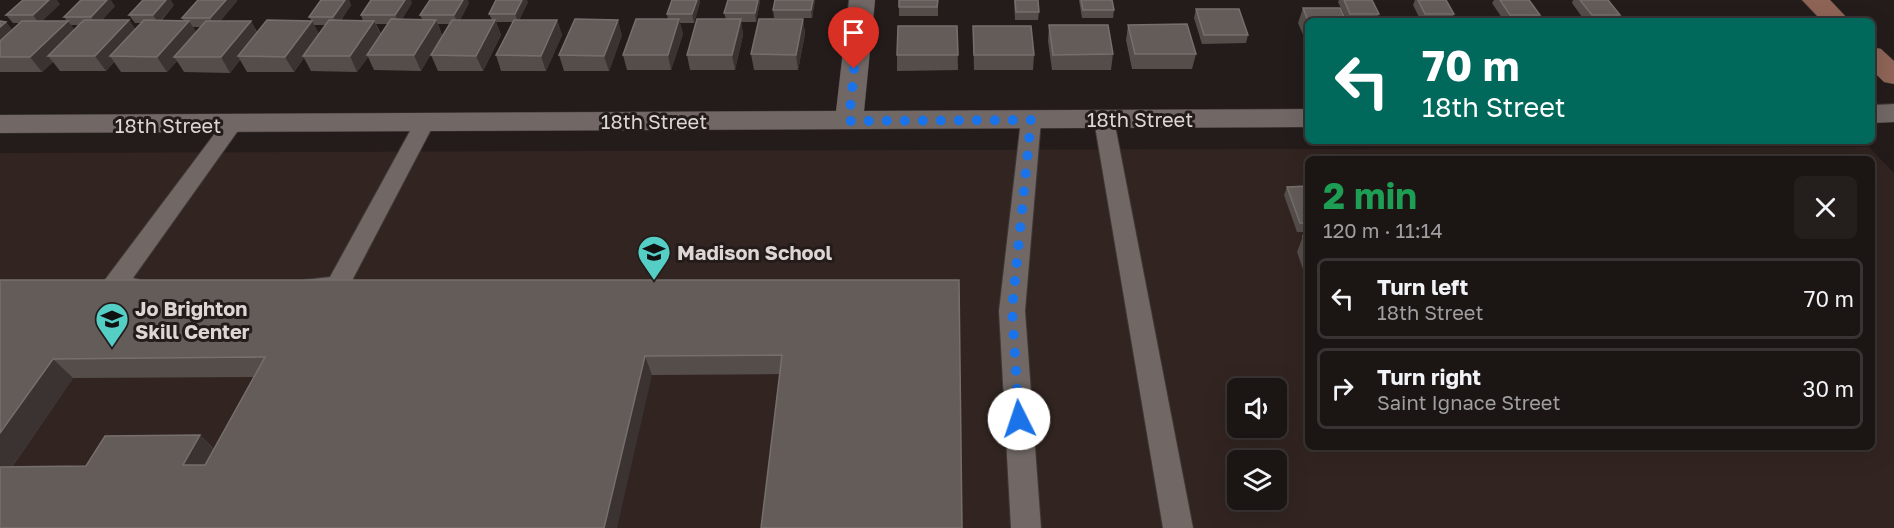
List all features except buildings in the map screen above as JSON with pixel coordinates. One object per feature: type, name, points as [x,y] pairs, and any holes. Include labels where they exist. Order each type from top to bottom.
[{"type":"main road","points":[[1815,0],[1834,18]]},
{"type":"main road","points":[[1875,58],[1894,76]]},
{"type":"street","points":[[849,121],[862,0]]},
{"type":"street","points":[[1875,114],[1894,113]]},
{"type":"street","name":"18th Street","points":[[0,124],[232,125],[1305,118]]},
{"type":"lane","points":[[1026,528],[1012,310],[1031,120]]},
{"type":"lane","points":[[1104,120],[1178,528]]},
{"type":"lane","points":[[290,286],[337,286],[425,122]]},
{"type":"lane","points":[[160,287],[113,287],[232,125]]},
{"type":"shaded area","name":"Madison School","points":[[1869,147],[1894,173],[1894,528],[0,528],[0,153]]},
{"type":"place","name":"Madison School","points":[[654,281]]},
{"type":"place","name":"Jo Brighton Skill Center","points":[[112,348]]},
{"type":"route","points":[[854,69],[849,121],[1031,120],[1012,310],[1019,419]]}]
